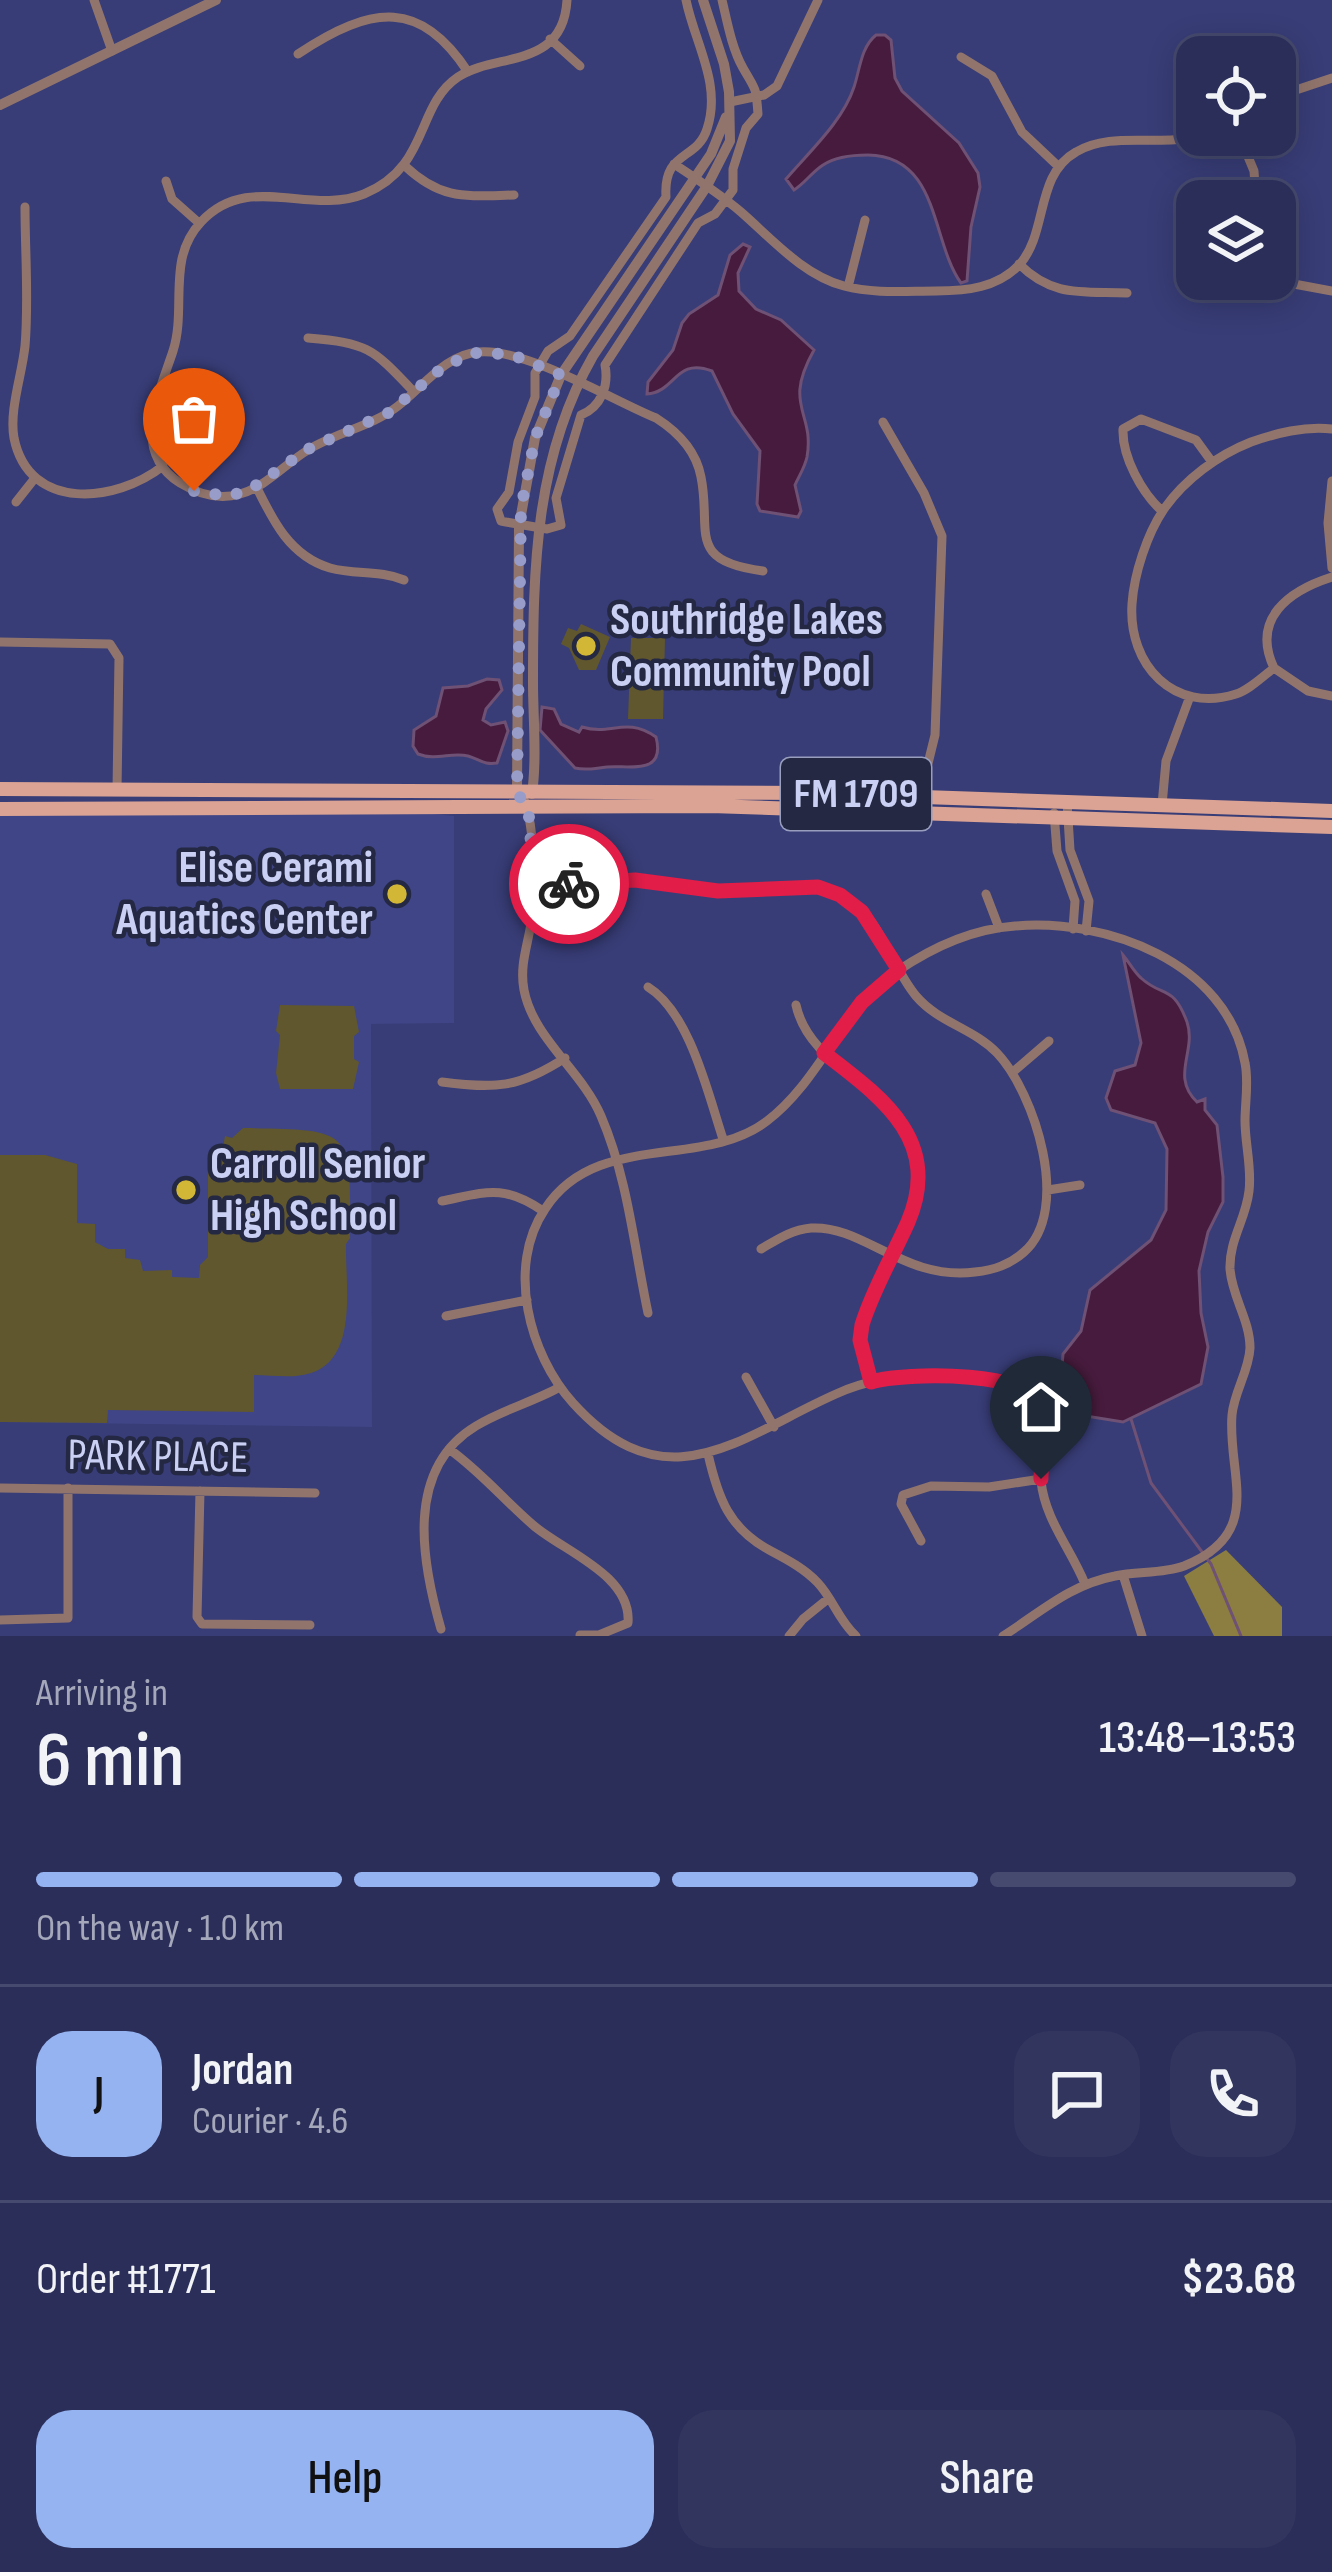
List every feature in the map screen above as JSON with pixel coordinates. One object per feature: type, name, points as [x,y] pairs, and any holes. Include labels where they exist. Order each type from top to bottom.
[{"type":"main road","name":"FM 1709","points":[[0,789],[920,796],[1332,826]]},
{"type":"main road","name":"FM 1709","points":[[0,809],[1060,809],[1162,805],[1332,811]]},
{"type":"street","points":[[94,0],[112,51]]},
{"type":"street","points":[[0,105],[216,0]]},
{"type":"street","points":[[567,0],[563,20],[550,39],[518,60],[468,72],[446,88],[405,166],[388,181],[355,197],[244,196],[224,204],[199,224],[180,260],[176,341],[151,416],[153,446],[173,479],[212,496],[238,495],[308,449],[388,413],[442,368],[472,353],[510,354],[656,418],[677,433],[701,475],[701,521],[707,545],[725,562],[764,571]]},
{"type":"street","points":[[686,0],[711,79],[712,101],[703,140],[674,164],[664,182],[666,197],[570,336],[548,351],[539,365],[533,379],[536,397],[518,442],[508,492],[497,509],[501,521],[536,528],[561,525],[556,498],[581,416],[592,411],[602,394],[605,365],[698,223],[715,214],[734,186],[733,169],[746,128],[758,114],[757,97],[755,84],[743,70],[722,0]]},
{"type":"street","points":[[525,790],[536,528],[545,484],[578,383],[707,186],[730,140],[724,64],[703,0]]},
{"type":"street","points":[[730,102],[772,91],[785,76],[818,0]]},
{"type":"street","points":[[298,54],[363,12],[398,4]]},
{"type":"street","points":[[437,19],[451,35],[468,72]]},
{"type":"street","points":[[550,39],[580,66]]},
{"type":"street","points":[[961,57],[992,76],[1022,132],[1059,167]]},
{"type":"street","points":[[1296,90],[1332,78]]},
{"type":"street","points":[[648,1313],[617,1160],[599,1112],[532,1015],[524,989],[521,968],[533,916],[534,887],[525,790],[519,526],[528,462],[561,375],[712,154],[730,102]]},
{"type":"street","points":[[674,164],[807,268],[848,287],[890,292],[980,287],[998,281],[1019,264],[1033,241],[1048,188],[1059,167],[1076,152],[1100,143],[1176,139]]},
{"type":"street","points":[[405,166],[428,186],[448,194],[514,195]]},
{"type":"street","points":[[166,181],[172,199],[199,224]]},
{"type":"street","points":[[26,207],[25,344],[13,431],[19,457],[35,478],[78,496],[142,482],[163,466]]},
{"type":"street","points":[[848,287],[866,220]]},
{"type":"street","points":[[1019,264],[1056,290],[1127,293]]},
{"type":"street","points":[[1296,284],[1332,290]]},
{"type":"street","points":[[308,338],[356,342],[378,355],[414,392]]},
{"type":"street","points":[[1162,512],[1146,496],[1123,441],[1123,429],[1141,419],[1196,440],[1213,462]]},
{"type":"street","points":[[883,422],[942,536],[935,735],[920,796]]},
{"type":"street","points":[[1274,668],[1240,693],[1189,699],[1160,682],[1134,634],[1132,606],[1139,566],[1162,512],[1213,462],[1236,448],[1294,430],[1332,429]]},
{"type":"street","points":[[16,502],[35,478]]},
{"type":"street","points":[[1332,481],[1328,523],[1332,573],[1278,605],[1265,637],[1274,668],[1308,691],[1332,696]]},
{"type":"street","points":[[256,486],[276,526],[298,552],[331,568],[385,572],[404,580]]},
{"type":"street","points":[[0,642],[110,644],[119,658],[117,790]]},
{"type":"street","points":[[1162,805],[1166,760],[1189,699]]},
{"type":"street","points":[[1060,809],[1057,851],[1073,889],[1073,929]]},
{"type":"street","points":[[1060,809],[1089,901],[1086,931]]},
{"type":"street","points":[[534,887],[635,880],[718,891],[818,887],[840,895],[862,912],[934,1014],[988,1046],[1013,1072],[1027,1103],[1048,1190],[1040,1234],[1028,1249],[1003,1266],[946,1274],[915,1268],[833,1231],[813,1228],[793,1232],[761,1249]]},
{"type":"street","points":[[986,894],[1000,928]]},
{"type":"street","points":[[1003,1636],[1018,1632],[1049,1601],[1085,1584],[1180,1567],[1205,1554],[1229,1527],[1240,1494],[1232,1423],[1250,1347],[1231,1281],[1230,1249],[1250,1192],[1245,1063],[1230,1021],[1188,972],[1136,945],[1086,931],[1019,925],[946,944],[899,970],[862,1002],[788,1103],[765,1124],[724,1139],[617,1160],[579,1176],[543,1211],[526,1257],[527,1300],[536,1337],[560,1387],[590,1420],[626,1444],[664,1455],[707,1454],[746,1442],[837,1393],[904,1375],[999,1381],[1024,1390],[1044,1402],[1049,1412],[1041,1479],[1048,1514],[1085,1584]]},
{"type":"street","points":[[648,987],[664,1000],[691,1047],[724,1139]]},
{"type":"street","points":[[796,1005],[805,1034],[884,1100],[913,1147],[916,1197],[862,1325],[860,1340],[871,1382]]},
{"type":"street","points":[[1013,1072],[1049,1041]]},
{"type":"street","points":[[442,1082],[510,1086],[565,1058]]},
{"type":"street","points":[[1048,1190],[1080,1185]]},
{"type":"street","points":[[442,1201],[501,1190],[543,1211]]},
{"type":"street","points":[[446,1316],[527,1300]]},
{"type":"street","points":[[746,1377],[774,1427]]},
{"type":"street","points":[[441,1630],[429,1588],[423,1521],[433,1476],[449,1449],[476,1426],[560,1387]]},
{"type":"street","points":[[449,1449],[484,1475],[548,1538],[595,1567],[620,1595],[628,1623],[598,1636],[580,1635]]},
{"type":"street","points":[[707,1454],[720,1502],[735,1526],[753,1542],[809,1574],[856,1636]]},
{"type":"street","points":[[922,1541],[901,1504],[903,1495],[931,1486],[988,1487],[1041,1479]]},
{"type":"street","name":"PARK PLACE","points":[[0,1488],[315,1493]]},
{"type":"street","points":[[0,1619],[68,1618],[68,1488]]},
{"type":"street","points":[[200,1491],[196,1617],[202,1624],[310,1625]]},
{"type":"street","points":[[1123,1575],[1142,1636]]},
{"type":"street","points":[[789,1636],[829,1598]]},
{"type":"shaded area","points":[[876,35],[891,40],[895,78],[902,91],[959,143],[978,173],[967,281],[961,283],[951,266],[921,185],[891,159],[868,155],[833,160],[794,190],[786,179],[842,112],[864,52]]},
{"type":"shaded area","points":[[743,244],[750,247],[738,273],[739,291],[756,309],[781,320],[814,350],[801,384],[808,442],[795,485],[798,517],[760,511],[760,451],[733,414],[712,371],[690,368],[664,388],[647,394],[648,382],[673,350],[682,323],[718,295],[730,255]]},
{"type":"shaded area","name":"Southridge Lakes Community Pool","points":[[581,624],[610,637],[596,670],[579,670],[569,648],[561,644],[568,628],[577,631]]},
{"type":"shaded area","points":[[631,638],[665,638],[663,719],[628,719]]},
{"type":"shaded area","points":[[499,680],[502,690],[483,720],[491,725],[505,722],[508,731],[497,763],[462,755],[418,754],[413,746],[414,730],[436,716],[443,688]]},
{"type":"shaded area","points":[[542,707],[554,709],[561,724],[579,732],[582,727],[645,731],[656,737],[656,758],[643,766],[575,768],[540,730]]},
{"type":"shaded area","name":"Carroll Senior High School","points":[[416,812],[454,816],[454,1023],[371,1024],[372,1427],[0,1422],[0,814]]},
{"type":"shaded area","points":[[1123,955],[1141,978],[1172,997],[1187,1022],[1185,1083],[1197,1102],[1205,1099],[1205,1110],[1217,1125],[1223,1202],[1208,1232],[1199,1271],[1208,1347],[1201,1384],[1123,1422],[1067,1413],[1059,1400],[1063,1354],[1081,1331],[1090,1290],[1151,1240],[1166,1210],[1167,1149],[1155,1123],[1111,1110],[1106,1098],[1115,1071],[1135,1065],[1141,1043]]},
{"type":"shaded area","points":[[280,1005],[354,1006],[359,1032],[354,1036],[354,1059],[359,1062],[353,1089],[280,1089],[276,1073],[280,1035],[276,1031]]},
{"type":"shaded area","points":[[243,1128],[325,1134],[346,1155],[350,1238],[346,1244],[346,1318],[337,1352],[311,1373],[254,1375],[254,1412],[108,1410],[107,1423],[0,1422],[0,1155],[45,1155],[77,1164],[77,1223],[95,1224],[95,1242],[108,1249],[125,1249],[125,1258],[140,1260],[143,1271],[172,1270],[172,1277],[199,1278],[200,1265],[208,1257],[208,1163],[220,1164],[225,1136],[232,1138]]},
{"type":"shaded area","points":[[1226,1550],[1282,1607],[1282,1636],[1214,1636],[1184,1576]]},
{"type":"waterway","points":[[1131,1419],[1151,1483],[1211,1564],[1241,1636]]},
{"type":"way so far","points":[[194,491],[212,496],[248,491],[308,449],[388,413],[461,356],[482,351],[510,354],[561,375],[528,462],[519,526],[517,790],[529,817],[534,887],[569,884]]},
{"type":"place","name":"Southridge Lakes Community Pool","points":[[586,646]]},
{"type":"place","name":"Elise Cerami Aquatics Center","points":[[397,894]]},
{"type":"place","name":"Carroll Senior High School","points":[[186,1190]]},
{"type":"route","points":[[569,884],[635,880],[718,891],[818,887],[840,895],[862,912],[899,970],[862,1002],[824,1053],[892,1108],[913,1147],[918,1185],[910,1218],[862,1325],[860,1340],[871,1382],[904,1375],[964,1376],[1024,1390],[1048,1406],[1041,1479]]}]
